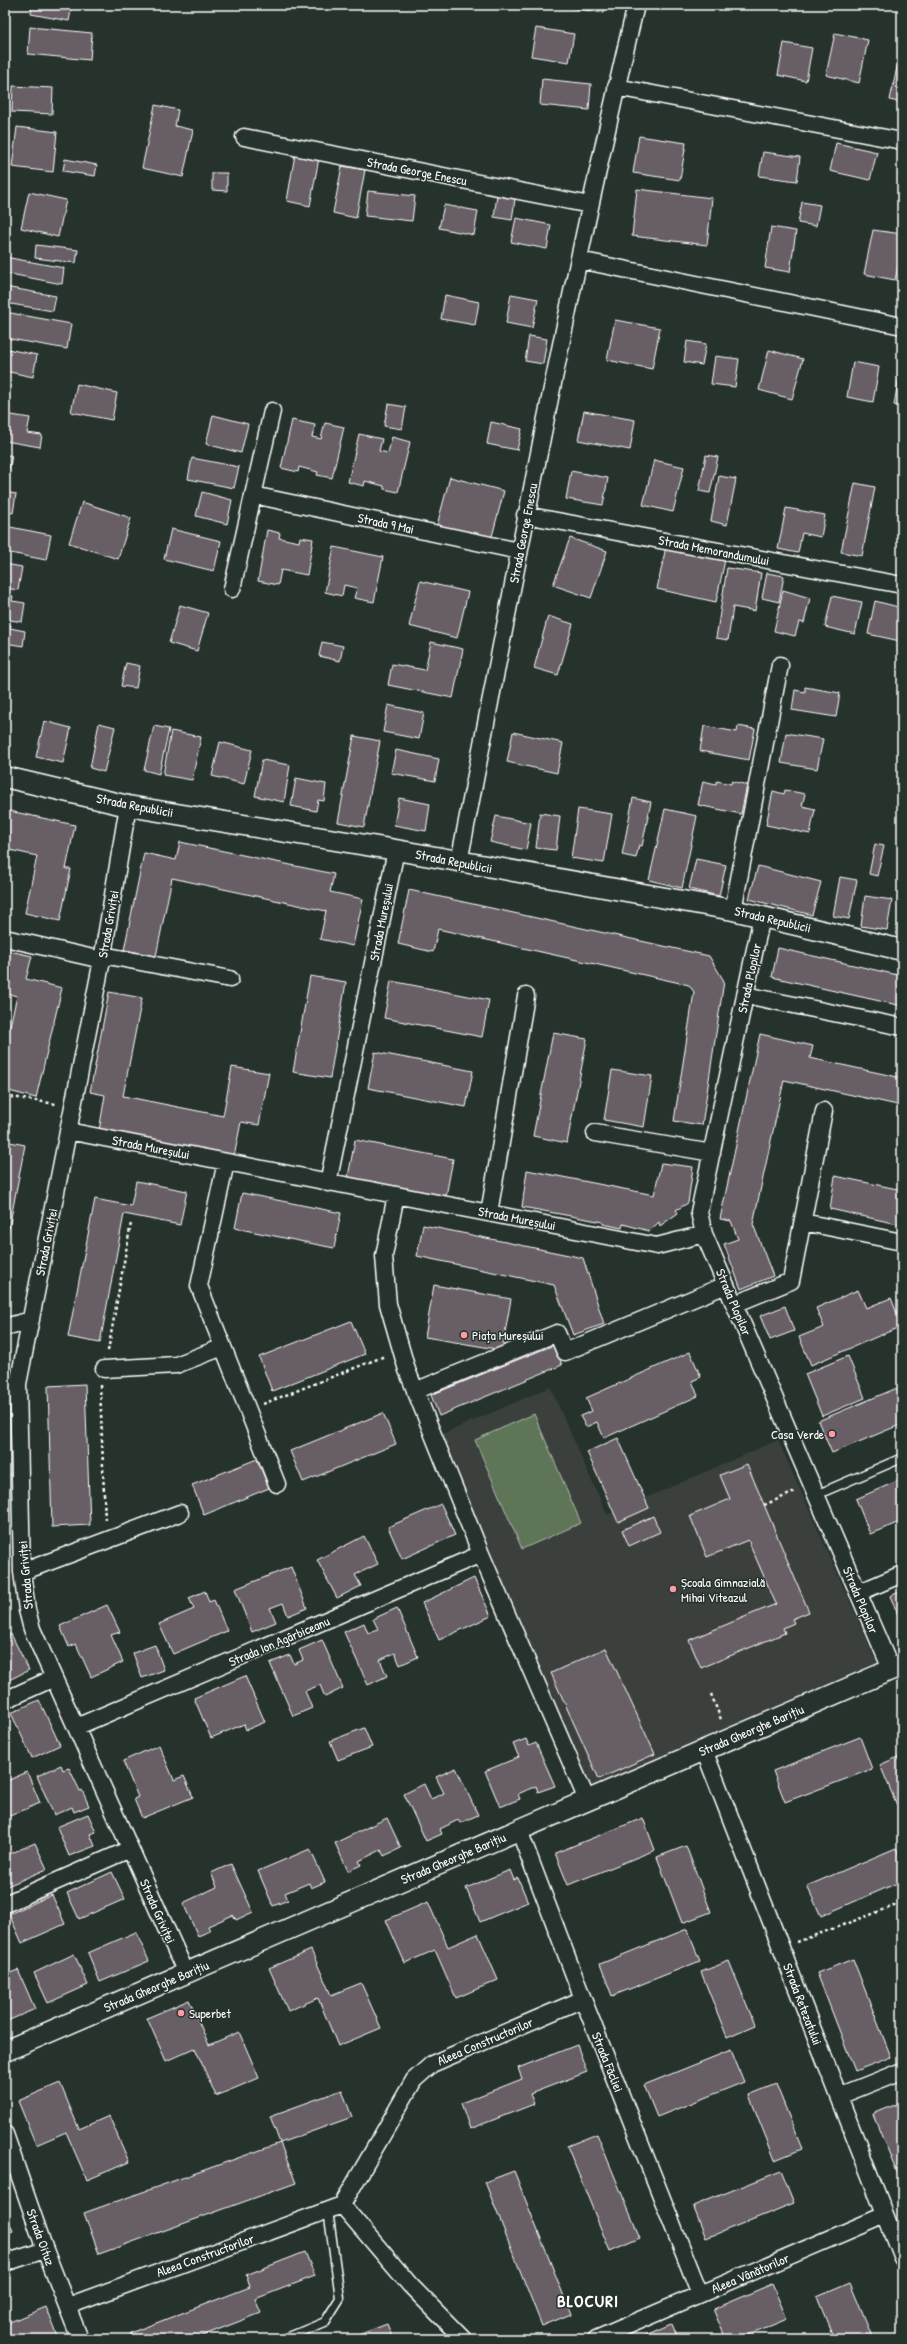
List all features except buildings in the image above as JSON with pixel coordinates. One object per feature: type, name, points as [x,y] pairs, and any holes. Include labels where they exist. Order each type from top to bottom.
[{"type":"street","name":"Strada George Enescu","points":[[459,862],[520,551],[525,514],[590,205],[636,5]]},
{"type":"street","points":[[616,87],[902,141]]},
{"type":"street","name":"Strada George Enescu","points":[[244,137],[590,205]]},
{"type":"street","points":[[579,260],[902,326]]},
{"type":"street","points":[[232,589],[272,411]]},
{"type":"street","name":"Strada 9 Mai","points":[[253,495],[520,551]]},
{"type":"street","name":"Strada Memorandumului","points":[[525,514],[902,585]]},
{"type":"street","points":[[733,910],[780,665]]},
{"type":"street","name":"Strada Republicii","points":[[5,777],[128,806],[396,850],[733,910],[902,950]]},
{"type":"street","name":"Strada Griviței","points":[[128,806],[102,957],[18,1384],[22,1572],[27,1610],[32,1629],[186,1973]]},
{"type":"street","name":"Strada Mureșului","points":[[328,1183],[396,850]]},
{"type":"street","name":"Strada Plopilor","points":[[762,916],[699,1212],[704,1234],[858,1593],[897,1667]]},
{"type":"street","points":[[5,938],[102,957],[230,979]]},
{"type":"street","points":[[489,1213],[526,996]]},
{"type":"street","points":[[745,996],[902,1027]]},
{"type":"street","points":[[734,1304],[791,1281],[824,1112]]},
{"type":"street","name":"Strada Mureșului","points":[[68,1131],[328,1183],[657,1246],[704,1234]]},
{"type":"street","points":[[595,1133],[712,1153]]},
{"type":"street","points":[[226,1162],[199,1286],[277,1484]]},
{"type":"street","points":[[396,1195],[384,1256],[388,1304],[401,1350],[415,1391],[481,1554],[587,1800]]},
{"type":"street","points":[[803,1222],[902,1242]]},
{"type":"street","points":[[415,1391],[556,1333],[565,1352],[726,1285]]},
{"type":"street","points":[[5,1327],[31,1320]]},
{"type":"street","points":[[104,1368],[176,1365],[223,1347]]},
{"type":"street","points":[[22,1572],[180,1513]]},
{"type":"street","name":"Strada Ion Agârbiceanu","points":[[76,1728],[481,1554]]},
{"type":"street","points":[[858,1593],[902,1574]]},
{"type":"street","name":"Strada Gheorghe Barițiu","points":[[5,2051],[897,1667]]},
{"type":"street","points":[[5,1700],[54,1678]]},
{"type":"street","name":"Strada Retezatului","points":[[704,1750],[902,2258]]},
{"type":"street","name":"Strada Făcliei","points":[[519,1830],[583,1999],[700,2294]]},
{"type":"street","points":[[5,1904],[130,1849]]},
{"type":"street","name":"Aleea Constructorilor","points":[[68,2306],[335,2207],[414,2080],[432,2064],[583,1999]]},
{"type":"street","points":[[839,2096],[902,2071]]},
{"type":"street","name":"Strada Oituz","points":[[5,2134],[45,2250],[80,2339]]},
{"type":"street","points":[[335,2207],[463,2339]]},
{"type":"street","name":"Aleea Vânătorilor","points":[[596,2339],[616,2335],[700,2294],[885,2215]]},
{"type":"street","points":[[5,2263],[45,2250]]},
{"type":"lane","points":[[814,1490],[902,1458]]},
{"type":"lane","points":[[284,2339],[325,2322],[340,2298],[335,2207]]},
{"type":"path","points":[[5,1096],[73,1107]]},
{"type":"path","points":[[248,1410],[401,1350]]},
{"type":"path","points":[[764,1505],[814,1490]]},
{"type":"path","points":[[710,1694],[730,1739]]},
{"type":"path","points":[[781,1948],[902,1903]]},
{"type":"shaded area","name":"Școala Gimnazială Mihai Viteazul","points":[[550,1387],[607,1515],[778,1440],[877,1663],[590,1790],[434,1438]]},
{"type":"green space","points":[[534,1414],[581,1523],[522,1549],[475,1440]]},
{"type":"place","name":"Piața Mureșului","points":[[464,1335]]},
{"type":"place","name":"Casa Verde","points":[[832,1434]]},
{"type":"place","name":"Școala Gimnazială Mihai Viteazul","points":[[673,1589]]},
{"type":"place","name":"Superbet","points":[[181,2013]]},
{"type":"district","name":"BLOCURI","points":[[588,2300]]}]
